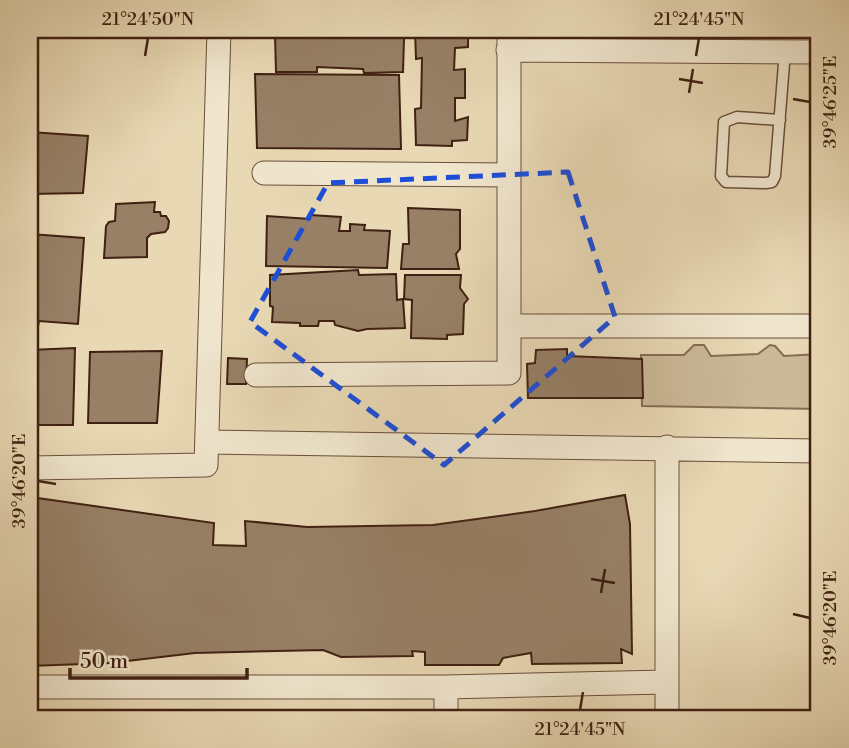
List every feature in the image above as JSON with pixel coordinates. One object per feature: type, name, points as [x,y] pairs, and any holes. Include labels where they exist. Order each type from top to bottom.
[{"type":"street","points":[[30,468],[206,465],[219,30]]},
{"type":"street","points":[[256,375],[509,373],[508,40],[819,52]]},
{"type":"street","points":[[264,173],[509,175]]},
{"type":"street","points":[[509,326],[819,326]]},
{"type":"street","points":[[208,442],[819,451]]},
{"type":"street","points":[[667,447],[667,718]]},
{"type":"street","points":[[30,687],[446,687],[666,681]]},
{"type":"street","points":[[446,687],[446,718]]},
{"type":"lane","points":[[780,120],[737,117],[724,122],[721,176],[726,182],[772,182],[775,176],[780,120],[785,51]]},
{"type":"highlighted area","points":[[568,172],[615,317],[444,465],[250,322],[328,183]]},
{"type":"shaded area","points":[[694,345],[704,345],[711,356],[758,354],[770,345],[775,346],[784,356],[819,354],[819,409],[642,406],[641,355],[684,355]]},
{"type":"building","points":[[280,30],[304,30],[304,33],[312,30],[354,30],[376,33],[376,30],[399,30],[398,38],[404,38],[403,72],[364,73],[363,69],[317,67],[317,72],[276,72],[275,35],[279,35]]},
{"type":"building","points":[[415,30],[468,30],[468,47],[455,48],[454,70],[465,69],[465,98],[455,98],[455,121],[468,117],[467,140],[452,141],[452,146],[416,145],[415,109],[421,108],[422,58],[416,59]]},
{"type":"building","points":[[255,74],[399,75],[401,149],[257,148]]},
{"type":"building","points":[[30,132],[88,136],[83,193],[30,194]]},
{"type":"building","points":[[155,202],[154,212],[166,216],[169,221],[168,228],[165,232],[151,234],[147,238],[147,257],[104,258],[106,226],[115,221],[116,204]]},
{"type":"building","points":[[408,208],[460,210],[460,249],[456,254],[459,269],[401,269],[403,244],[409,244]]},
{"type":"building","points":[[310,215],[341,217],[339,231],[350,231],[350,224],[365,225],[364,230],[390,231],[387,268],[266,266],[267,216],[310,219]]},
{"type":"building","points":[[30,234],[84,238],[78,324],[39,321],[38,326],[30,325]]},
{"type":"building","points":[[358,270],[359,275],[396,274],[397,300],[403,299],[405,328],[358,331],[335,325],[334,321],[319,321],[318,326],[272,322],[270,275]]},
{"type":"building","points":[[405,275],[461,275],[460,288],[468,299],[464,304],[463,334],[447,335],[447,339],[411,338],[412,300],[404,299]]},
{"type":"building","points":[[75,348],[73,425],[30,425],[30,350]]},
{"type":"building","points":[[567,349],[567,356],[642,359],[643,398],[528,398],[527,364],[535,363],[536,350]]},
{"type":"building","points":[[162,351],[157,423],[88,423],[90,352]]},
{"type":"building","points":[[228,358],[247,359],[246,384],[227,384]]},
{"type":"building","points":[[625,495],[630,524],[632,654],[621,649],[622,663],[532,664],[531,653],[503,658],[499,665],[425,665],[425,652],[412,651],[413,656],[341,657],[323,650],[195,653],[110,663],[30,666],[30,497],[214,523],[213,545],[246,546],[245,521],[307,527],[433,525]]}]
